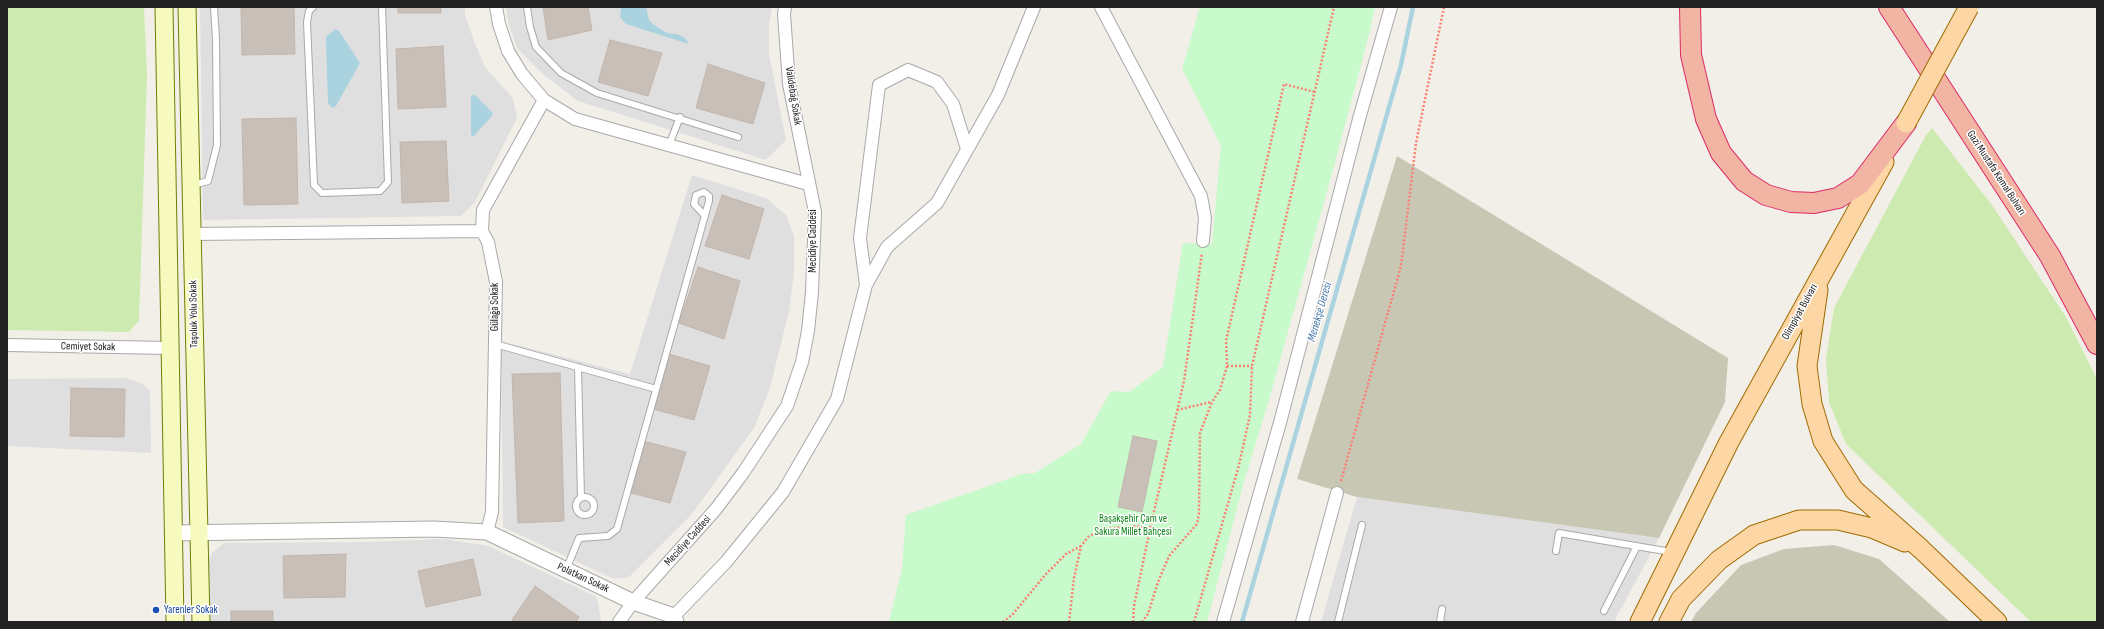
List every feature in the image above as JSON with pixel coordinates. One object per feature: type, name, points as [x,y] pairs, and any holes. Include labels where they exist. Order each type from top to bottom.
[{"type":"highway","points":[[1690,7],[1691,55],[1706,119],[1721,153],[1744,181],[1766,195],[1791,202],[1814,203],[1838,198],[1860,184],[1906,123]]},
{"type":"highway","name":"Gazi Mustafa Kemal Bulvarı","points":[[1889,7],[2050,256],[2097,344]]},
{"type":"main road","points":[[164,7],[175,622]]},
{"type":"main road","name":"Taşoluk Yolu Sokak","points":[[187,7],[201,622]]},
{"type":"main road","name":"Olimpiyat Bulvarı","points":[[1640,622],[1729,442],[1969,7]]},
{"type":"main road","points":[[1820,278],[1807,366],[1812,404],[1822,441],[1854,490],[1921,549],[1997,622]]},
{"type":"main road","points":[[1669,622],[1680,599],[1719,560],[1754,535],[1799,520],[1838,520],[1872,528],[1921,549]]},
{"type":"street","points":[[496,7],[499,24],[508,51],[522,74],[544,100],[575,118],[808,184]]},
{"type":"street","name":"Validebağ Sokak","points":[[785,7],[784,14],[789,84],[808,184]]},
{"type":"street","points":[[675,619],[726,562],[783,492],[837,400],[866,285],[887,247],[937,203],[998,95],[1034,7]]},
{"type":"street","points":[[1102,7],[1201,196],[1205,218],[1203,241]]},
{"type":"street","points":[[1223,622],[1281,419],[1359,119],[1391,7]]},
{"type":"street","points":[[866,285],[860,238],[879,85],[908,70],[937,82],[953,104],[967,149]]},
{"type":"street","name":"Gülağa Sokak","points":[[487,532],[492,512],[496,282],[488,242],[482,231],[483,210],[544,100]]},
{"type":"street","name":"Mecidiye Caddesi","points":[[618,622],[633,602],[716,509],[743,473],[787,406],[802,362],[808,332],[812,292],[815,212],[808,184]]},
{"type":"street","points":[[192,234],[482,231]]},
{"type":"street","name":"Cemiyet Sokak","points":[[7,345],[169,348]]},
{"type":"street","points":[[1302,622],[1337,493]]},
{"type":"street","points":[[173,533],[434,529],[487,532]]},
{"type":"street","name":"Polatkan Sokak","points":[[487,532],[633,602],[675,619]]},
{"type":"lane","points":[[191,185],[208,181],[217,145],[216,39],[214,7]]},
{"type":"lane","points":[[313,7],[309,11],[307,22],[314,185],[322,193],[380,191],[388,182],[382,7]]},
{"type":"lane","points":[[527,7],[530,28],[536,47],[561,73],[597,92],[738,137]]},
{"type":"lane","points":[[670,145],[680,118]]},
{"type":"lane","points":[[566,570],[579,538],[608,536],[617,529],[705,216]]},
{"type":"lane","points":[[495,344],[656,389]]},
{"type":"lane","points":[[578,367],[581,498]]},
{"type":"lane","points":[[1338,622],[1362,525]]},
{"type":"lane","points":[[1556,551],[1559,533],[1674,552]]},
{"type":"lane","points":[[1604,611],[1637,546]]},
{"type":"lane","points":[[1440,622],[1442,609]]},
{"type":"path","points":[[1194,622],[1240,458],[1250,415],[1252,366],[1334,7]]},
{"type":"path","points":[[1337,493],[1401,266],[1416,143],[1444,7]]},
{"type":"path","points":[[1142,622],[1148,614],[1158,582],[1169,556],[1197,524],[1199,513],[1200,433],[1212,402],[1220,390],[1227,366],[1226,341],[1284,84],[1315,92]]},
{"type":"path","points":[[1133,622],[1134,606],[1150,528],[1178,410],[1188,359],[1203,241]]},
{"type":"path","points":[[1227,366],[1252,366]]},
{"type":"path","points":[[1178,410],[1212,402]]},
{"type":"path","points":[[1003,622],[1013,614],[1045,574],[1066,554],[1081,546],[1088,537],[1102,529],[1136,526],[1150,528]]},
{"type":"path","points":[[1069,622],[1074,578],[1081,546]]},
{"type":"shaded area","points":[[200,7],[465,7],[465,15],[485,67],[513,98],[517,118],[475,202],[461,216],[203,220]]},
{"type":"shaded area","points":[[506,7],[772,7],[769,25],[769,54],[786,140],[766,160],[578,101],[545,76],[517,48],[508,22]]},
{"type":"shaded area","points":[[1397,156],[1728,358],[1725,402],[1659,538],[1357,497],[1297,479]]},
{"type":"shaded area","points":[[692,175],[766,198],[786,215],[794,236],[794,272],[789,311],[770,388],[754,428],[691,515],[629,577],[614,579],[503,527],[501,341],[630,374]]},
{"type":"shaded area","points":[[127,378],[141,383],[150,391],[151,453],[7,446],[7,379]]},
{"type":"shaded area","points":[[1357,497],[1659,538],[1614,622],[1321,622]]},
{"type":"shaded area","points":[[443,539],[488,546],[597,597],[601,620],[599,622],[207,622],[205,565],[212,553],[224,543],[370,542]]},
{"type":"shaded area","points":[[1834,545],[1879,559],[1950,622],[1691,622],[1696,613],[1741,565],[1784,549]]},
{"type":"green space","points":[[7,7],[144,7],[147,75],[139,321],[129,332],[7,330]]},
{"type":"green space","name":"Başakşehir Çam ve Sakura Millet Bahçesi","points":[[1200,7],[1375,7],[1333,170],[1269,400],[1244,482],[1207,622],[889,622],[902,569],[906,515],[1022,474],[1035,473],[1081,444],[1111,391],[1129,392],[1163,367],[1183,243],[1212,244],[1221,146],[1182,69]]},
{"type":"green space","points":[[1932,128],[1992,205],[2066,317],[2097,379],[2097,622],[2031,622],[1846,444],[1829,402],[1826,359],[1834,308],[1926,135]]},
{"type":"water","points":[[621,7],[646,7],[649,20],[654,25],[667,33],[677,34],[685,38],[689,44],[626,24],[620,17]]},
{"type":"water","points":[[335,29],[339,31],[360,63],[336,106],[332,108],[328,103],[326,37]]},
{"type":"water","points":[[474,94],[493,113],[473,137],[471,134],[471,97]]},
{"type":"building","points":[[241,7],[294,7],[295,54],[242,55]]},
{"type":"building","points":[[398,7],[441,7],[441,13],[398,13]]},
{"type":"building","points":[[543,7],[588,7],[592,30],[548,40]]},
{"type":"building","points":[[610,40],[662,53],[648,96],[598,82]]},
{"type":"building","points":[[443,46],[446,107],[398,109],[396,49]]},
{"type":"building","points":[[708,64],[765,83],[753,124],[696,108]]},
{"type":"building","points":[[296,118],[298,204],[244,205],[242,119]]},
{"type":"building","points":[[446,141],[449,201],[402,203],[400,142]]},
{"type":"building","points":[[722,195],[764,209],[749,259],[705,246]]},
{"type":"building","points":[[698,267],[740,281],[724,339],[679,323]]},
{"type":"building","points":[[669,354],[710,366],[694,420],[653,409]]},
{"type":"building","points":[[560,373],[564,521],[518,523],[512,374]]},
{"type":"building","points":[[71,388],[125,389],[124,437],[70,436]]},
{"type":"building","points":[[1133,436],[1157,441],[1142,512],[1118,507]]},
{"type":"building","points":[[643,441],[686,452],[670,503],[631,493]]},
{"type":"building","points":[[346,554],[345,597],[284,598],[283,556]]},
{"type":"building","points":[[473,559],[481,595],[426,607],[418,571]]},
{"type":"building","points":[[535,586],[579,617],[576,622],[514,622],[512,620]]},
{"type":"building","points":[[231,611],[273,611],[273,622],[231,622]]},
{"type":"waterway","name":"Menekşe Deresi","points":[[1242,622],[1401,65],[1413,7]]},
{"type":"place","name":"Yarenler Sokak","points":[[156,610]]}]
